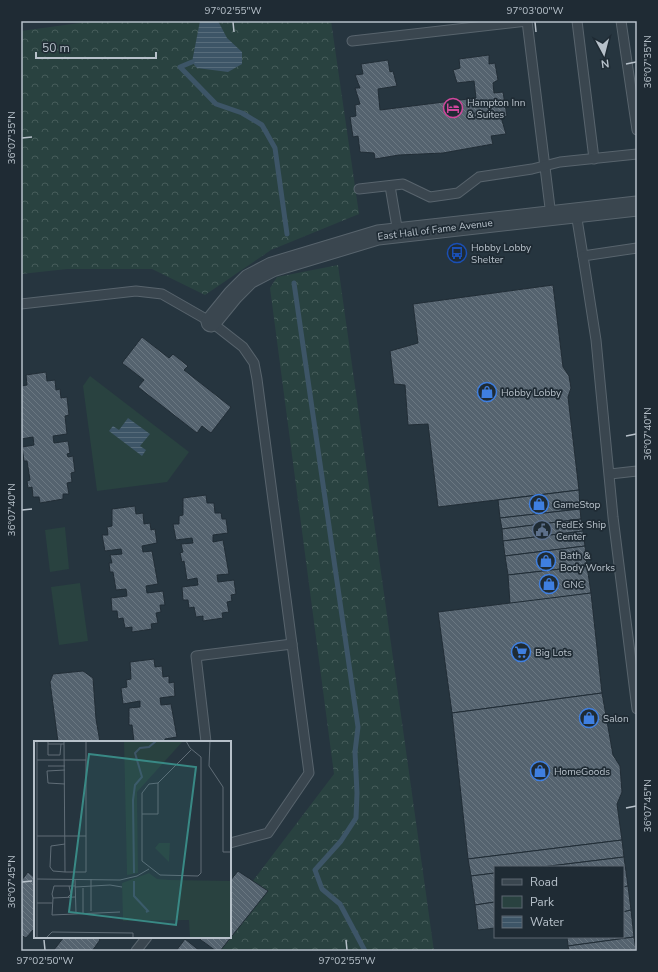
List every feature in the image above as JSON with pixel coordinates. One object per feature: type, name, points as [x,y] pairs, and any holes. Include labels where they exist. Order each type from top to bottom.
[{"type":"street","name":"East Hall of Fame Avenue","points":[[211,322],[233,295],[249,280],[272,267],[378,235],[637,206]]},
{"type":"lane","points":[[352,41],[527,21],[551,216]]},
{"type":"lane","points":[[577,21],[594,159]]},
{"type":"lane","points":[[621,21],[634,94],[637,130]]},
{"type":"lane","points":[[359,189],[402,184],[430,197],[458,193],[479,177],[532,169],[560,162],[637,154]]},
{"type":"lane","points":[[390,186],[398,233]]},
{"type":"lane","points":[[576,213],[596,340],[613,517],[637,708]]},
{"type":"lane","points":[[583,256],[637,248]]},
{"type":"lane","points":[[21,304],[136,291],[162,294],[211,322],[243,347],[254,363],[309,773],[268,833],[231,843]]},
{"type":"lane","points":[[610,474],[637,471]]},
{"type":"lane","points":[[206,741],[196,656],[292,644]]},
{"type":"lane","points":[[136,951],[146,938]]},
{"type":"green space","points":[[94,21],[331,21],[359,214],[271,250],[205,295],[152,269],[67,269],[21,274],[21,31]]},
{"type":"green space","points":[[338,265],[434,951],[214,951],[224,938],[231,938],[246,890],[334,774],[270,288],[277,277]]},
{"type":"green space","points":[[90,376],[189,452],[167,482],[97,491],[83,386]]},
{"type":"green space","points":[[65,527],[69,569],[50,572],[45,530]]},
{"type":"green space","points":[[80,583],[88,641],[59,645],[51,587]]},
{"type":"water","points":[[200,21],[218,21],[227,38],[242,52],[242,64],[228,72],[197,68],[192,62]]},
{"type":"water","points":[[128,418],[150,434],[140,446],[146,450],[142,456],[109,431],[113,426],[119,430]]},
{"type":"building","name":"Hampton Inn & Suites","points":[[489,55],[489,64],[495,63],[498,80],[493,83],[494,93],[503,92],[507,116],[501,117],[506,134],[491,136],[493,144],[443,153],[399,155],[375,159],[374,153],[360,152],[358,136],[353,137],[350,117],[356,116],[355,105],[360,104],[355,88],[360,88],[355,75],[363,74],[361,64],[388,60],[390,72],[393,71],[397,86],[378,89],[380,110],[476,98],[474,81],[457,83],[453,70],[460,68],[459,59]]},
{"type":"building","name":"Hobby Lobby","points":[[553,285],[563,367],[569,376],[571,388],[568,397],[579,490],[438,507],[428,424],[408,425],[405,385],[394,384],[390,351],[418,343],[413,304]]},
{"type":"building","points":[[142,337],[169,358],[173,354],[188,366],[184,370],[231,407],[211,433],[202,426],[197,433],[138,387],[144,380],[122,363]]},
{"type":"building","points":[[46,372],[47,381],[55,380],[56,390],[60,389],[61,398],[67,397],[69,415],[65,416],[67,434],[53,436],[54,443],[68,441],[70,453],[67,454],[68,457],[73,456],[75,472],[71,473],[72,482],[67,483],[69,494],[63,494],[63,499],[40,503],[39,497],[33,497],[32,487],[28,488],[27,481],[30,480],[27,461],[24,461],[22,447],[34,445],[33,437],[21,439],[21,386],[27,385],[26,375]]},
{"type":"building","name":"GameStop","points":[[579,490],[580,509],[500,518],[498,500]]},
{"type":"building","points":[[206,495],[207,503],[214,503],[215,513],[221,513],[222,519],[226,519],[228,533],[213,535],[213,542],[223,540],[229,574],[217,575],[218,582],[234,580],[236,594],[231,595],[232,601],[227,602],[229,612],[222,613],[223,618],[203,621],[203,616],[196,617],[194,607],[189,608],[188,600],[183,600],[182,587],[198,585],[197,578],[187,580],[184,561],[182,562],[180,553],[183,552],[181,544],[193,543],[192,538],[176,540],[173,524],[179,524],[179,516],[183,515],[183,498]]},
{"type":"building","points":[[135,506],[136,514],[143,513],[144,524],[150,523],[151,530],[155,529],[157,543],[142,546],[143,552],[152,551],[158,584],[146,586],[147,593],[163,591],[165,605],[160,605],[161,612],[156,613],[158,623],[151,624],[152,629],[132,632],[132,627],[125,628],[123,618],[118,619],[117,611],[112,611],[111,598],[127,596],[126,589],[116,590],[113,572],[110,572],[109,563],[112,563],[110,555],[122,554],[121,549],[105,551],[102,535],[108,535],[107,527],[112,526],[112,509]]},
{"type":"building","points":[[580,509],[581,519],[502,529],[500,518]]},
{"type":"building","name":"FedEx Ship Center","points":[[581,519],[583,531],[503,541],[502,529]]},
{"type":"building","points":[[583,531],[585,546],[505,556],[503,541]]},
{"type":"building","name":"Bath & Body Works","points":[[585,546],[587,566],[508,575],[505,556]]},
{"type":"building","name":"GNC","points":[[587,566],[591,593],[510,604],[508,575]]},
{"type":"building","name":"Big Lots","points":[[591,593],[602,693],[452,713],[438,612]]},
{"type":"building","points":[[154,659],[155,667],[162,666],[163,677],[169,676],[169,683],[174,682],[175,696],[160,698],[161,705],[171,704],[177,737],[165,739],[165,741],[134,741],[132,725],[129,725],[129,708],[140,707],[140,701],[123,704],[121,688],[127,687],[126,680],[131,679],[130,662]]},
{"type":"building","points":[[83,671],[93,678],[96,719],[100,741],[58,741],[50,682],[53,674]]},
{"type":"building","name":"HomeGoods","points":[[602,693],[613,755],[620,766],[622,792],[617,804],[622,840],[468,859],[452,713]]},
{"type":"building","points":[[622,840],[624,857],[550,866],[494,866],[494,873],[471,876],[468,859]]},
{"type":"building","points":[[624,857],[628,886],[624,887],[624,866],[550,866]]},
{"type":"building","points":[[238,871],[268,891],[231,937],[231,880]]},
{"type":"building","points":[[28,872],[34,877],[34,931],[33,930],[26,938],[21,935],[21,881]]},
{"type":"building","points":[[494,873],[494,902],[475,905],[471,876]]},
{"type":"building","points":[[628,886],[631,910],[624,912],[624,887]]},
{"type":"building","points":[[494,902],[494,928],[478,930],[475,905]]},
{"type":"building","points":[[631,910],[634,937],[568,946],[567,938],[624,938],[624,912]]},
{"type":"building","points":[[634,937],[636,951],[569,951],[568,946]]},
{"type":"building","points":[[63,938],[98,938],[100,940],[92,951],[53,951]]},
{"type":"building","points":[[198,938],[230,938],[220,951],[216,951]]},
{"type":"building","points":[[185,939],[200,951],[176,951]]},
{"type":"waterway","points":[[192,62],[180,67],[216,104],[242,113],[262,125],[275,148],[287,234]]},
{"type":"waterway","points":[[294,283],[358,727],[355,752],[357,793],[356,818],[341,841],[315,870],[322,889],[340,904],[365,951]]},
{"type":"place","name":"Hampton Inn & Suites","points":[[453,108]]},
{"type":"place","name":"Hobby Lobby Shelter","points":[[457,253]]},
{"type":"place","name":"Hobby Lobby","points":[[487,392]]},
{"type":"place","name":"GameStop","points":[[539,504]]},
{"type":"place","name":"FedEx Ship Center","points":[[542,530]]},
{"type":"place","name":"Bath & Body Works","points":[[546,561]]},
{"type":"place","name":"GNC","points":[[549,584]]},
{"type":"place","name":"Big Lots","points":[[521,652]]},
{"type":"place","name":"Salon","points":[[589,718]]},
{"type":"place","name":"HomeGoods","points":[[540,771]]}]
